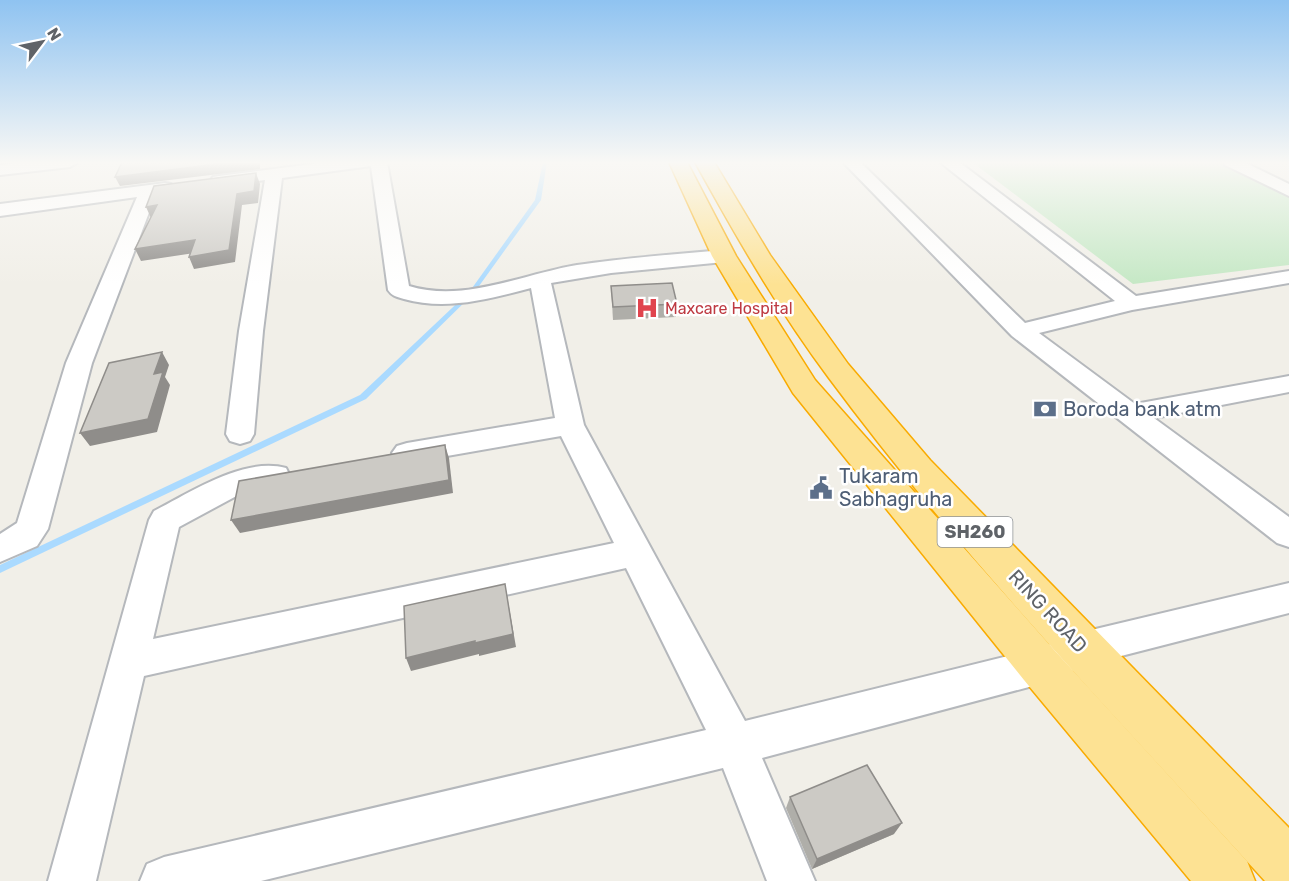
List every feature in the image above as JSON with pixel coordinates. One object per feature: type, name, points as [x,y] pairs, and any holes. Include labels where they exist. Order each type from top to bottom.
[{"type":"highway","name":"RING ROAD","points":[[698,203],[724,256],[804,386],[1040,666],[1227,881]]},
{"type":"highway","name":"RING ROAD","points":[[728,203],[759,256],[838,370],[918,469],[1083,650],[1289,867]]},
{"type":"street","points":[[8,214],[72,203]]},
{"type":"street","points":[[0,549],[25,537],[32,529],[79,363],[143,203]]},
{"type":"street","points":[[240,434],[250,342],[270,203]]},
{"type":"street","points":[[386,203],[399,290],[414,297],[438,299],[488,291],[573,272],[724,256]]},
{"type":"street","points":[[892,203],[1020,331],[1289,534]]},
{"type":"street","points":[[1002,203],[1132,303]]},
{"type":"street","points":[[1020,331],[1132,303],[1289,277]]},
{"type":"street","points":[[540,280],[570,425],[735,744],[791,881]]},
{"type":"street","points":[[1129,414],[1289,384]]},
{"type":"street","points":[[374,459],[570,425]]},
{"type":"street","points":[[72,881],[165,520],[235,483],[304,471]]},
{"type":"street","points":[[127,662],[636,552]]},
{"type":"street","points":[[164,881],[735,744],[1040,666],[1083,650],[1289,598]]},
{"type":"green space","points":[[1026,203],[1289,203],[1289,265],[1133,284]]},
{"type":"building","points":[[147,203],[236,203],[229,250],[189,257],[195,240],[135,249],[157,205],[146,207]]},
{"type":"building","points":[[672,283],[677,304],[613,307],[611,286]]},
{"type":"building","points":[[162,352],[154,374],[163,372],[148,419],[80,433],[109,363]]},
{"type":"building","points":[[445,445],[449,480],[231,520],[239,481]]},
{"type":"building","points":[[505,584],[513,634],[406,658],[404,606]]},
{"type":"building","points":[[867,765],[902,823],[817,859],[790,797]]},
{"type":"waterway","points":[[0,569],[363,397],[472,292],[536,203]]},
{"type":"place","name":"Maxcare Hospital","points":[[647,308]]},
{"type":"place","name":"Boroda bank atm","points":[[1045,409]]},
{"type":"place","name":"Tukaram Sabhagruha","points":[[821,488]]}]
